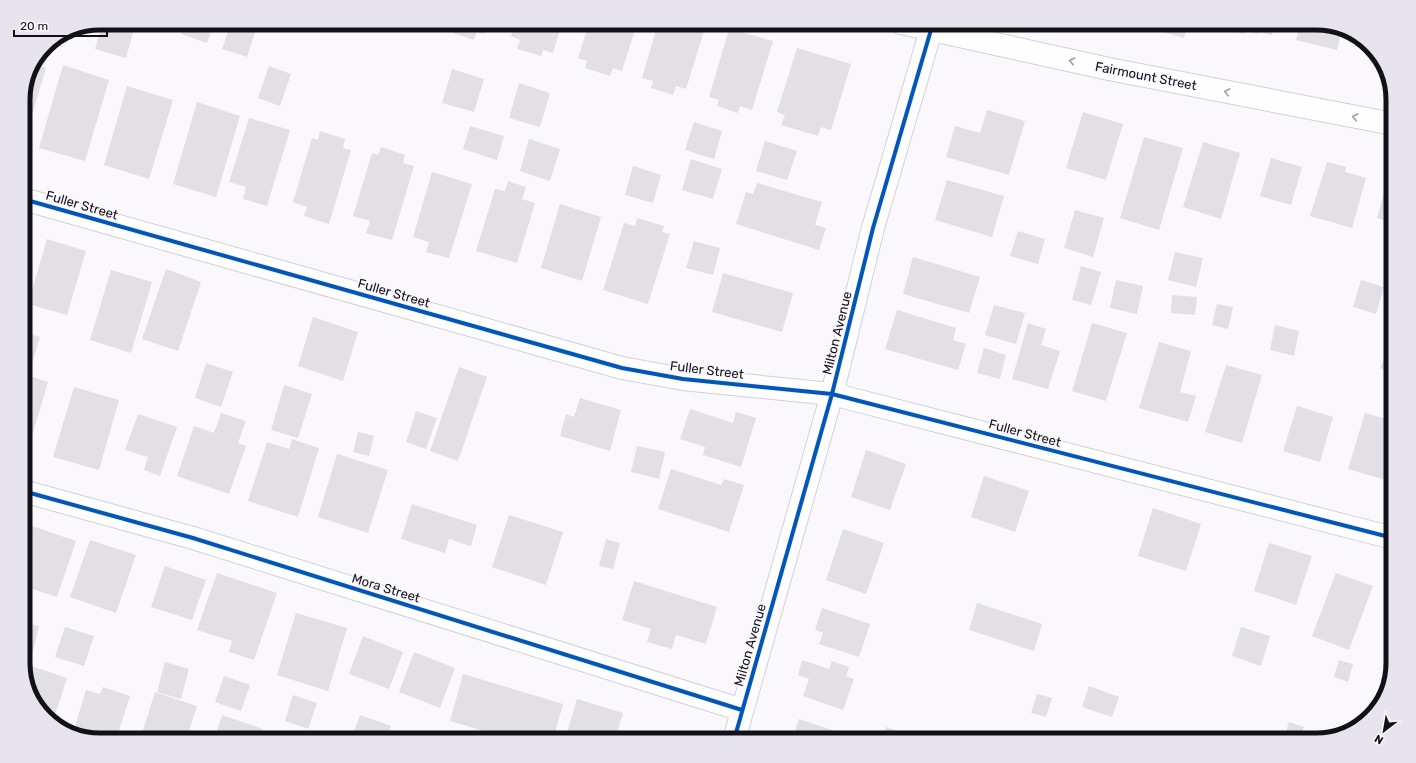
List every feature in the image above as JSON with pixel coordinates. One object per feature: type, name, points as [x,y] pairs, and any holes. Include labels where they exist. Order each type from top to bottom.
[{"type":"street","name":"Milton Avenue","points":[[736,733],[832,394],[873,228],[931,30]]},
{"type":"street","name":"Fairmount Street","points":[[948,30],[1109,69],[1386,123]]},
{"type":"street","name":"Fuller Street","points":[[30,201],[622,368],[683,379],[832,394],[1386,536]]},
{"type":"street","name":"Mora Street","points":[[30,493],[193,538],[742,710]]},
{"type":"building","points":[[100,30],[134,30],[126,58],[95,49]]},
{"type":"building","points":[[182,30],[212,30],[207,43],[181,34]]},
{"type":"building","points":[[229,30],[256,30],[247,57],[222,49]]},
{"type":"building","points":[[454,30],[485,30],[484,34],[477,32],[474,40],[453,33]]},
{"type":"building","points":[[513,30],[560,30],[553,53],[543,50],[541,56],[517,49],[520,40],[511,36]]},
{"type":"building","points":[[587,30],[635,30],[622,71],[613,68],[610,76],[585,68],[587,61],[578,58]]},
{"type":"building","points":[[656,30],[704,30],[686,89],[676,86],[673,95],[651,88],[653,81],[642,78]]},
{"type":"building","points":[[729,30],[773,41],[752,110],[740,106],[738,113],[717,106],[719,100],[709,97]]},
{"type":"building","points":[[1163,30],[1186,30],[1184,38],[1163,32]]},
{"type":"building","points":[[1229,30],[1273,30],[1272,35],[1245,31],[1244,34]]},
{"type":"building","points":[[1298,30],[1334,32],[1341,35],[1337,50],[1296,40]]},
{"type":"building","points":[[797,48],[851,64],[831,130],[821,127],[818,136],[781,125],[785,115],[777,112]]},
{"type":"building","points":[[63,65],[109,80],[85,161],[39,148]]},
{"type":"building","points":[[39,66],[46,68],[30,122],[30,96],[32,82]]},
{"type":"building","points":[[269,66],[291,74],[280,106],[258,98]]},
{"type":"building","points":[[452,69],[484,79],[474,112],[442,103]]},
{"type":"building","points":[[519,83],[550,93],[540,127],[509,118]]},
{"type":"building","points":[[127,86],[173,100],[149,179],[104,165]]},
{"type":"building","points":[[197,102],[240,116],[216,197],[173,184]]},
{"type":"building","points":[[987,110],[1025,121],[1009,175],[946,157],[955,126],[980,133]]},
{"type":"building","points":[[1083,112],[1123,124],[1106,180],[1066,168]]},
{"type":"building","points":[[249,118],[290,130],[267,206],[243,199],[246,187],[229,182]]},
{"type":"building","points":[[694,122],[722,131],[714,159],[685,150]]},
{"type":"building","points":[[470,126],[504,136],[497,160],[463,149]]},
{"type":"building","points":[[320,131],[345,139],[343,148],[351,150],[329,224],[304,216],[307,207],[293,202],[312,138],[318,140]]},
{"type":"building","points":[[1144,137],[1183,148],[1159,230],[1120,218]]},
{"type":"building","points":[[529,139],[560,149],[550,181],[520,171]]},
{"type":"building","points":[[765,141],[797,151],[787,180],[756,171]]},
{"type":"building","points":[[1203,142],[1240,153],[1221,219],[1183,207]]},
{"type":"building","points":[[381,147],[405,155],[403,163],[414,166],[392,240],[366,233],[370,221],[353,216],[372,153],[378,155]]},
{"type":"building","points":[[1271,158],[1302,167],[1291,205],[1260,196]]},
{"type":"building","points":[[691,159],[722,169],[713,199],[682,190]]},
{"type":"building","points":[[1327,162],[1346,167],[1345,172],[1366,178],[1352,228],[1310,216]]},
{"type":"building","points":[[633,166],[661,175],[653,203],[625,195]]},
{"type":"building","points":[[432,172],[472,184],[449,258],[426,252],[429,242],[413,237]]},
{"type":"building","points":[[947,180],[1004,196],[992,237],[935,220]]},
{"type":"building","points":[[508,181],[526,187],[522,199],[535,203],[517,263],[476,251],[495,189],[505,191]]},
{"type":"building","points":[[757,183],[822,202],[815,225],[826,228],[819,250],[736,224],[746,192],[753,194]]},
{"type":"building","points":[[1386,185],[1386,221],[1377,218]]},
{"type":"building","points":[[560,204],[601,217],[582,281],[541,268]]},
{"type":"building","points":[[1075,210],[1104,218],[1093,257],[1064,248]]},
{"type":"building","points":[[637,218],[664,226],[662,232],[670,234],[648,304],[603,290],[624,223],[635,226]]},
{"type":"building","points":[[1018,231],[1045,239],[1038,264],[1010,256]]},
{"type":"building","points":[[47,239],[86,251],[67,315],[30,305],[30,297]]},
{"type":"building","points":[[694,241],[720,248],[713,275],[686,268]]},
{"type":"building","points":[[1175,252],[1203,258],[1196,287],[1168,280]]},
{"type":"building","points":[[913,257],[980,277],[969,313],[903,294]]},
{"type":"building","points":[[1081,266],[1101,272],[1091,305],[1072,300]]},
{"type":"building","points":[[166,269],[201,282],[178,351],[142,339]]},
{"type":"building","points":[[111,270],[152,282],[131,353],[90,340]]},
{"type":"building","points":[[723,273],[793,293],[782,332],[712,312]]},
{"type":"building","points":[[1116,280],[1143,286],[1137,314],[1110,308]]},
{"type":"building","points":[[1361,280],[1384,287],[1376,314],[1353,307]]},
{"type":"building","points":[[1172,295],[1197,297],[1195,315],[1171,313]]},
{"type":"building","points":[[1217,304],[1233,307],[1228,329],[1212,325]]},
{"type":"building","points":[[994,305],[1025,313],[1016,344],[985,335]]},
{"type":"building","points":[[897,310],[956,328],[953,340],[966,344],[958,370],[885,349]]},
{"type":"building","points":[[313,317],[358,332],[343,381],[298,366]]},
{"type":"building","points":[[1028,323],[1046,329],[1041,345],[1060,351],[1048,389],[1012,379]]},
{"type":"building","points":[[1092,323],[1127,333],[1106,401],[1072,391]]},
{"type":"building","points":[[1275,325],[1299,331],[1294,356],[1270,350]]},
{"type":"building","points":[[30,334],[40,337],[30,367]]},
{"type":"building","points":[[1159,342],[1191,351],[1180,392],[1196,396],[1188,422],[1139,408]]},
{"type":"building","points":[[984,348],[1006,355],[1000,379],[977,373]]},
{"type":"building","points":[[1386,354],[1386,371],[1380,368]]},
{"type":"building","points":[[206,363],[233,372],[221,407],[195,398]]},
{"type":"building","points":[[1226,365],[1262,375],[1242,443],[1205,432]]},
{"type":"building","points":[[459,367],[487,377],[458,461],[430,451]]},
{"type":"building","points":[[30,376],[48,382],[30,443]]},
{"type":"building","points":[[284,385],[312,394],[298,438],[271,430]]},
{"type":"building","points":[[74,387],[119,400],[99,470],[53,457]]},
{"type":"building","points":[[580,398],[621,410],[610,451],[560,436],[566,414],[574,417]]},
{"type":"building","points":[[1297,406],[1333,417],[1320,462],[1283,451]]},
{"type":"building","points":[[690,409],[733,423],[736,412],[756,418],[741,467],[703,455],[705,447],[680,439]]},
{"type":"building","points":[[416,411],[437,418],[426,449],[406,442]]},
{"type":"building","points":[[221,413],[246,421],[238,443],[246,446],[229,494],[177,476],[194,426],[214,433]]},
{"type":"building","points":[[1365,413],[1386,419],[1386,480],[1348,469]]},
{"type":"building","points":[[138,414],[177,427],[160,476],[144,470],[148,457],[125,450]]},
{"type":"building","points":[[358,432],[374,436],[369,456],[353,452]]},
{"type":"building","points":[[292,439],[319,448],[298,517],[248,501],[267,442],[289,449]]},
{"type":"building","points":[[637,446],[665,452],[659,479],[631,472]]},
{"type":"building","points":[[866,450],[906,464],[890,510],[851,497]]},
{"type":"building","points":[[337,454],[388,470],[368,533],[318,517]]},
{"type":"building","points":[[671,469],[721,485],[724,479],[744,485],[729,532],[658,509]]},
{"type":"building","points":[[984,476],[1029,491],[1015,532],[971,517]]},
{"type":"building","points":[[412,504],[477,525],[471,546],[449,539],[445,553],[401,539]]},
{"type":"building","points":[[1153,508],[1201,524],[1186,571],[1138,556]]},
{"type":"building","points":[[509,515],[563,532],[546,585],[492,567]]},
{"type":"building","points":[[30,525],[76,541],[57,597],[30,588]]},
{"type":"building","points":[[843,529],[884,543],[866,594],[826,580]]},
{"type":"building","points":[[606,539],[620,543],[613,569],[599,566]]},
{"type":"building","points":[[90,540],[136,555],[116,613],[70,597]]},
{"type":"building","points":[[1269,543],[1312,556],[1296,605],[1254,591]]},
{"type":"building","points":[[165,566],[206,580],[192,620],[151,607]]},
{"type":"building","points":[[217,573],[277,593],[254,660],[229,652],[232,641],[197,630]]},
{"type":"building","points":[[1336,573],[1373,586],[1349,650],[1312,636]]},
{"type":"building","points":[[634,581],[717,607],[706,644],[676,635],[672,649],[647,642],[651,629],[622,620]]},
{"type":"building","points":[[977,603],[1042,624],[1034,651],[969,630]]},
{"type":"building","points":[[822,608],[870,624],[859,657],[819,644],[823,633],[815,630]]},
{"type":"building","points":[[296,613],[347,628],[328,691],[277,675]]},
{"type":"building","points":[[30,624],[39,626],[30,659]]},
{"type":"building","points":[[65,627],[94,636],[84,666],[55,657]]},
{"type":"building","points":[[1241,627],[1270,636],[1261,666],[1232,656]]},
{"type":"building","points":[[363,636],[403,652],[389,689],[349,674]]},
{"type":"building","points":[[414,652],[455,668],[440,708],[399,692]]},
{"type":"building","points":[[802,660],[829,669],[832,661],[849,667],[846,676],[854,679],[843,710],[803,696],[809,679],[798,675]]},
{"type":"building","points":[[1339,660],[1353,664],[1348,682],[1334,677]]},
{"type":"building","points":[[165,662],[189,669],[181,699],[157,692]]},
{"type":"building","points":[[30,666],[67,678],[55,716],[47,709],[37,694],[31,676]]},
{"type":"building","points":[[463,674],[563,704],[555,733],[490,733],[450,721]]},
{"type":"building","points":[[224,676],[250,685],[241,711],[215,702]]},
{"type":"building","points":[[1089,686],[1119,697],[1112,717],[1082,707]]},
{"type":"building","points":[[103,687],[130,696],[118,733],[100,733],[74,728],[86,690],[100,694]]},
{"type":"building","points":[[155,692],[197,706],[188,733],[142,733]]},
{"type":"building","points":[[1037,694],[1052,698],[1046,717],[1031,713]]},
{"type":"building","points":[[293,695],[317,703],[308,729],[285,721]]},
{"type":"building","points":[[577,699],[623,713],[617,733],[567,733]]},
{"type":"building","points":[[222,715],[263,729],[262,733],[216,733]]},
{"type":"building","points":[[360,715],[391,726],[388,733],[354,733]]},
{"type":"building","points":[[799,719],[841,733],[794,733]]},
{"type":"building","points":[[1289,722],[1304,727],[1302,733],[1286,733]]},
{"type":"building","points":[[886,727],[902,733],[884,733]]},
{"type":"cycle path","points":[[736,733],[832,394],[873,228],[931,30]]},
{"type":"cycle path","points":[[30,201],[622,368],[683,379],[832,394],[1386,536]]},
{"type":"cycle path","points":[[30,493],[193,538],[742,710]]}]
